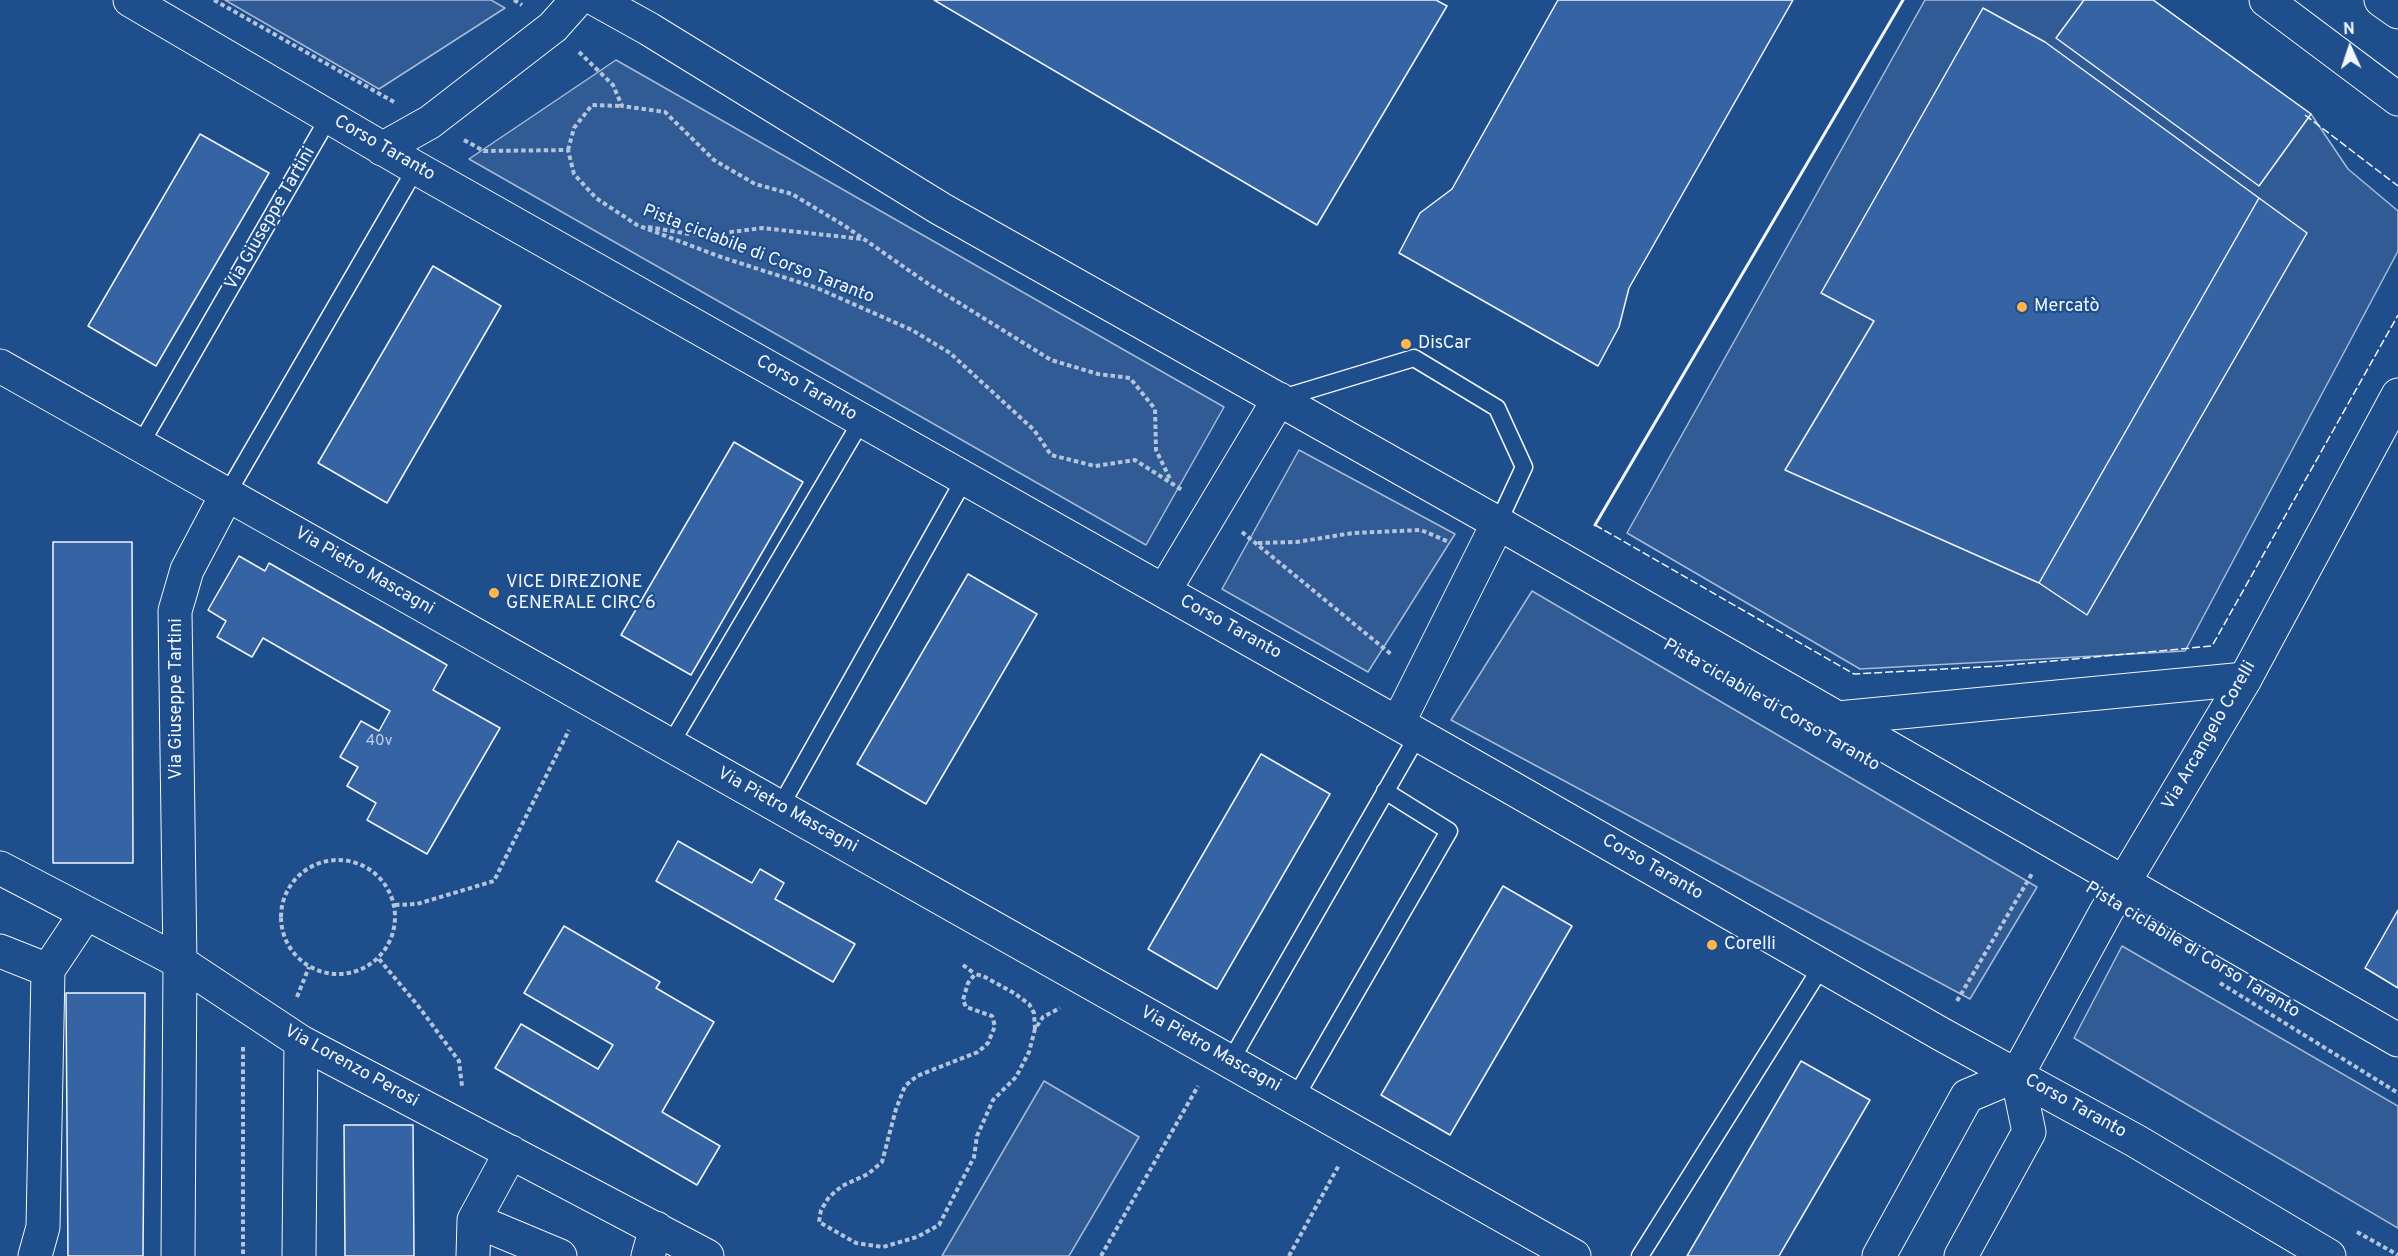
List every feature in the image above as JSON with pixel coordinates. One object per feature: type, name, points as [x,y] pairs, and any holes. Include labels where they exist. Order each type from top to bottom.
[{"type":"street","name":"Corso Taranto","points":[[130,0],[382,149],[1408,729],[1822,966],[2136,1141],[2329,1256]]},
{"type":"street","points":[[382,149],[430,122],[553,27],[577,0]]},
{"type":"street","points":[[597,0],[649,29],[941,209],[1498,523],[2398,1040]]},
{"type":"street","points":[[2266,0],[2398,99]]},
{"type":"street","points":[[2381,0],[2398,12]]},
{"type":"street","name":"Via Pietro Mascagni","points":[[0,366],[1574,1256]]},
{"type":"street","name":"Via Arcangelo Corelli","points":[[2017,1075],[2124,882],[2245,679],[2398,395]]},
{"type":"street","points":[[1164,591],[1279,399]]},
{"type":"street","name":"Via Giuseppe Tartini","points":[[178,1256],[180,962],[176,611],[187,570],[227,494]]},
{"type":"street","points":[[1408,729],[1482,555],[1498,523]]},
{"type":"street","points":[[1838,718],[2245,679]]},
{"type":"street","name":"Via Lorenzo Perosi","points":[[0,868],[180,962],[301,1042],[511,1152],[652,1242],[708,1256]]},
{"type":"street","points":[[34,1256],[43,1227],[55,958],[86,913]]},
{"type":"street","points":[[0,951],[55,958]]},
{"type":"street","points":[[299,1256],[301,1042]]},
{"type":"street","points":[[1879,1256],[1967,1096],[2017,1075],[2029,1132],[1961,1256]]},
{"type":"street","points":[[473,1256],[474,1220],[511,1152]]},
{"type":"street","points":[[474,1220],[560,1256]]},
{"type":"lane","name":"Via Giuseppe Tartini","points":[[140,445],[329,117]]},
{"type":"lane","name":"Via Giuseppe Tartini","points":[[227,494],[416,168]]},
{"type":"lane","points":[[1279,399],[1414,358],[1497,408],[1524,467],[1498,523]]},
{"type":"lane","points":[[670,745],[862,420]]},
{"type":"lane","points":[[780,807],[965,478]]},
{"type":"lane","points":[[1223,1058],[1385,792],[1408,729]]},
{"type":"lane","points":[[1295,1098],[1449,831],[1385,792]]},
{"type":"lane","points":[[1640,1256],[1822,966]]},
{"type":"path","points":[[214,0],[484,151],[568,150]]},
{"type":"path","points":[[514,0],[553,27],[613,85],[622,106]]},
{"type":"path","name":"Pista ciclabile di Corso Taranto","points":[[592,105],[622,106],[665,112],[714,160],[755,184],[792,194],[864,239],[927,283],[1052,360],[1098,374],[1130,378],[1155,409],[1156,450],[1171,482],[1135,460],[1095,466],[1051,455],[1034,430],[950,353],[912,330],[817,288],[718,256],[637,225],[596,198],[574,174],[568,150],[574,128],[592,105]]},
{"type":"path","points":[[637,225],[702,236],[762,228],[864,239]]},
{"type":"path","points":[[1396,658],[1257,543],[1297,542],[1353,533],[1421,530],[1482,555]]},
{"type":"path","points":[[395,905],[417,904],[494,881],[562,743],[588,699]]},
{"type":"path","points":[[339,860],[358,863],[375,872],[388,887],[395,905],[396,924],[390,943],[379,959],[363,970],[345,974],[326,974],[309,967],[294,954],[285,938],[281,920],[283,902],[291,885],[303,872],[320,862],[339,860]]},
{"type":"path","points":[[2022,866],[2043,878]]},
{"type":"path","points":[[1957,1001],[2033,872]]},
{"type":"path","points":[[379,959],[459,1061],[467,1129]]},
{"type":"path","points":[[963,965],[975,974],[1014,993],[1029,1004],[1034,1013],[1035,1029],[1029,1052],[1016,1077],[993,1100],[985,1114],[976,1136],[974,1157],[939,1225],[917,1237],[883,1247],[856,1243],[819,1222],[821,1210],[829,1197],[842,1186],[868,1174],[882,1162],[905,1086],[927,1072],[978,1052],[988,1043],[995,1026],[992,1017],[966,1007],[963,1000],[968,983],[975,974]]},
{"type":"path","name":"Pista ciclabile di Corso Taranto","points":[[2217,981],[2398,1093]]},
{"type":"path","points":[[243,1003],[243,1256]]},
{"type":"path","points":[[1101,1256],[1223,1058]]},
{"type":"path","points":[[1289,1256],[1356,1133]]},
{"type":"shaded area","points":[[225,0],[491,0],[505,8],[379,89]]},
{"type":"shaded area","points":[[1925,0],[2153,0],[2311,114],[2348,169],[2398,211],[2398,251],[2185,651],[1860,669],[1627,533]]},
{"type":"shaded area","points":[[616,60],[1224,407],[1146,545],[469,159]]},
{"type":"shaded area","points":[[1299,450],[1455,534],[1368,672],[1222,589]]},
{"type":"shaded area","points":[[1532,591],[2037,887],[1970,999],[1451,720]]},
{"type":"shaded area","points":[[2122,946],[2398,1106],[2398,1228],[2074,1038]]},
{"type":"shaded area","points":[[1044,1081],[1139,1137],[1069,1256],[942,1256]]},
{"type":"building","points":[[934,0],[1436,0],[1447,6],[1317,225]]},
{"type":"building","points":[[1558,0],[1793,0],[1629,288],[1619,327],[1598,366],[1399,253],[1420,213],[1452,189]]},
{"type":"building","points":[[2084,0],[2153,0],[2311,114],[2259,186],[2056,38]]},
{"type":"building","name":"Mercatò","points":[[1983,8],[2045,42],[2259,198],[2039,583],[1785,470],[1874,321],[1821,293]]},
{"type":"building","points":[[200,134],[269,173],[156,366],[88,326]]},
{"type":"building","points":[[2259,198],[2307,233],[2087,615],[2039,583]]},
{"type":"building","points":[[433,266],[501,306],[387,503],[318,463]]},
{"type":"building","points":[[734,442],[803,482],[691,675],[621,635]]},
{"type":"building","points":[[53,542],[132,542],[133,863],[53,863]]},
{"type":"building","points":[[239,556],[265,571],[269,563],[447,665],[433,690],[500,728],[427,854],[367,820],[376,803],[347,786],[358,767],[340,757],[361,721],[379,731],[390,711],[263,638],[252,657],[217,637],[226,621],[208,610]]},
{"type":"building","points":[[968,574],[1037,614],[926,804],[857,764]]},
{"type":"building","points":[[1261,754],[1330,794],[1217,989],[1148,949]]},
{"type":"building","points":[[678,841],[752,883],[760,869],[784,883],[775,899],[855,944],[833,982],[656,881]]},
{"type":"building","points":[[1503,886],[1572,926],[1450,1135],[1381,1095]]},
{"type":"building","points":[[2398,910],[2398,988],[2365,968]]},
{"type":"building","points":[[564,926],[660,982],[656,988],[714,1022],[662,1112],[720,1146],[697,1185],[495,1068],[521,1024],[598,1069],[613,1045],[524,993]]},
{"type":"building","points":[[66,993],[145,993],[143,1256],[68,1256]]},
{"type":"building","points":[[1801,1061],[1870,1100],[1779,1256],[1687,1256]]},
{"type":"building","points":[[344,1125],[413,1125],[414,1256],[345,1256]]},
{"type":"fence","points":[[2305,115],[2398,186]]},
{"type":"fence","points":[[1595,525],[1854,674],[1999,666],[2212,646],[2398,315]]},
{"type":"wall","points":[[1595,525],[1903,0]]},
{"type":"place","name":"Mercatò","points":[[2022,307]]},
{"type":"place","name":"DisCar","points":[[1406,344]]},
{"type":"place","name":"VICE DIREZIONE GENERALE CIRC 6","points":[[494,593]]},
{"type":"place","name":"Corelli","points":[[1712,945]]}]
